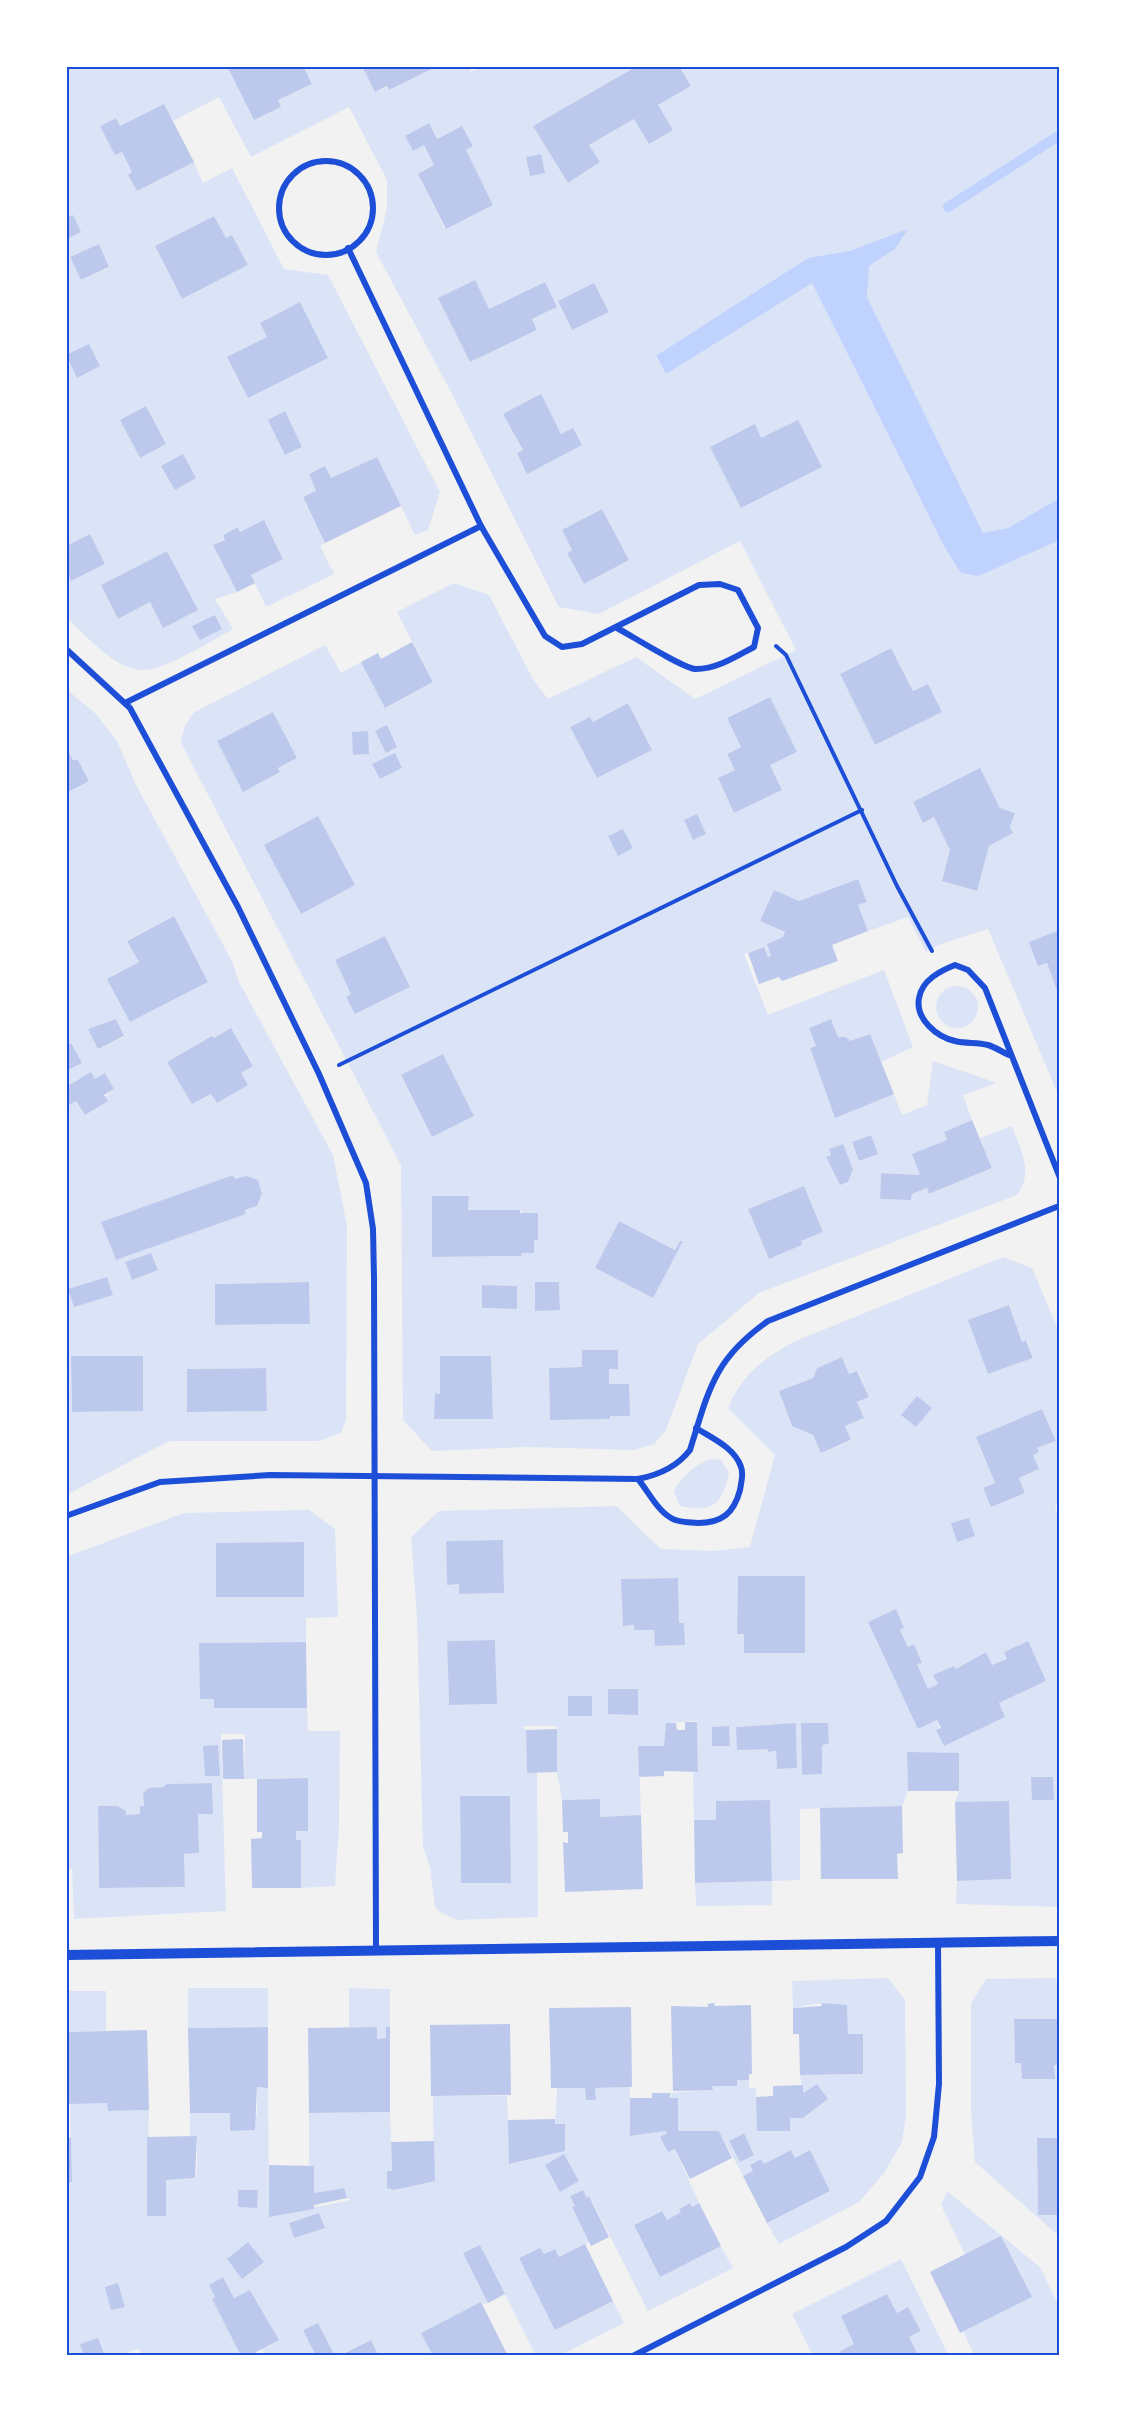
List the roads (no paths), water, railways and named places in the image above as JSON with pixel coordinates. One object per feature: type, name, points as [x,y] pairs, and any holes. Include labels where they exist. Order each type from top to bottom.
[{"type":"street","points":[[326,161],[350,167],[368,185],[373,200],[373,216],[367,231],[357,244],[348,248],[338,254],[321,255],[306,251],[287,234],[280,219],[279,203],[285,184],[296,172],[310,164],[326,161]]},
{"type":"street","points":[[348,248],[480,526],[545,636],[562,647],[582,644],[699,585],[720,584],[738,590],[758,628],[754,647],[731,660],[695,669],[678,664],[657,649],[617,628]]},
{"type":"street","points":[[125,704],[480,526]]},
{"type":"street","points":[[66,649],[125,704],[156,753],[233,897],[319,1074],[366,1183],[373,1229],[376,1477],[376,1952]]},
{"type":"street","points":[[66,1516],[160,1482],[270,1475],[638,1479],[654,1476],[682,1459],[690,1450],[714,1378],[726,1357],[743,1338],[768,1321],[1060,1209],[1060,1178],[1009,1054],[986,988],[968,970],[955,965],[943,970],[922,988],[918,999],[919,1011],[939,1035],[956,1041],[988,1045],[1009,1054]]},
{"type":"street","points":[[638,1479],[669,1517],[681,1522],[707,1523],[723,1519],[731,1512],[737,1499],[742,1468],[735,1455],[724,1445],[696,1428]]},
{"type":"street","points":[[633,2356],[854,2242],[886,2221],[920,2177],[934,2137],[939,2084],[938,1941]]},
{"type":"street","points":[[66,1955],[1060,1941]]},
{"type":"water","points":[[908,229],[895,249],[869,266],[867,297],[983,533],[1008,528],[1060,498],[1060,540],[978,576],[961,573],[944,546],[812,283],[666,374],[656,356],[808,258],[850,251]]},
{"type":"waterway","points":[[948,207],[1060,135]]}]
